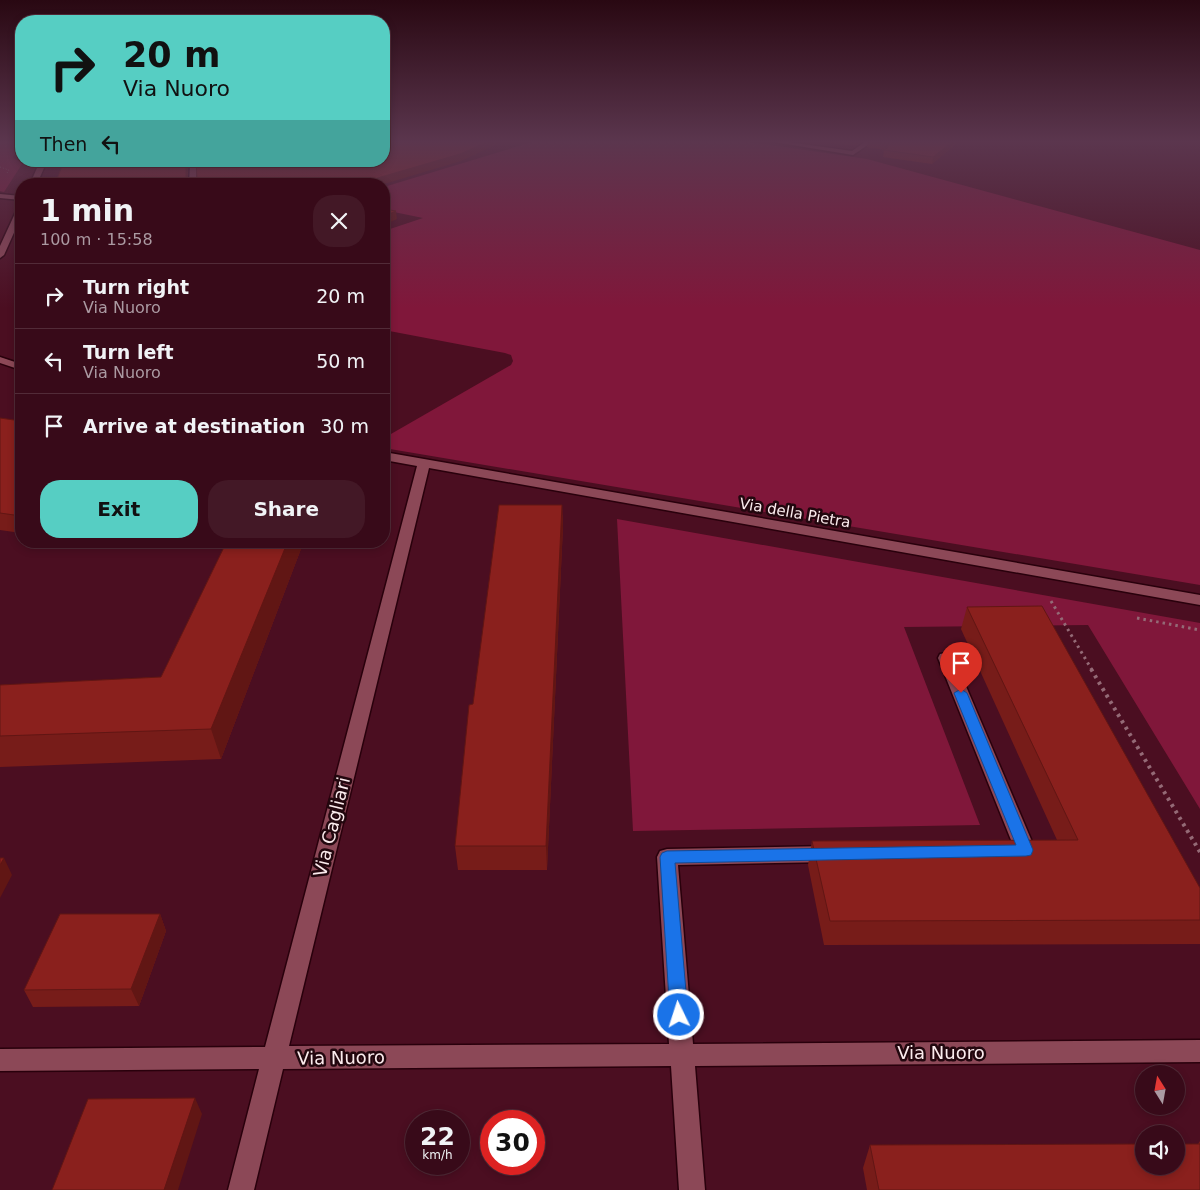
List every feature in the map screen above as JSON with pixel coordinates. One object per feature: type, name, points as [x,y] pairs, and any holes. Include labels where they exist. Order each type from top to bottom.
[{"type":"street","points":[[0,256],[15,222]]},
{"type":"street","points":[[0,360],[15,365]]},
{"type":"street","name":"Via della Pietra","points":[[390,457],[1200,600]]},
{"type":"street","name":"Via Cagliari","points":[[241,1190],[424,464]]},
{"type":"street","points":[[946,658],[1026,850],[996,851]]},
{"type":"street","points":[[692,1190],[667,857],[846,854]]},
{"type":"street","name":"Via Nuoro","points":[[0,1060],[1200,1051]]},
{"type":"path","points":[[1051,601],[1200,852]]},
{"type":"shaded area","points":[[390,198],[1008,198],[1200,250],[1200,585],[390,449],[390,435],[511,365],[513,361],[511,355],[505,353],[390,331],[390,229],[423,218],[390,211]]},
{"type":"shaded area","points":[[617,519],[1200,623],[1200,809],[1088,625],[904,627],[980,825],[633,831]]},
{"type":"building","points":[[0,418],[15,420],[15,515],[0,513]]},
{"type":"building","points":[[499,505],[562,505],[546,846],[455,846],[469,705],[473,704]]},
{"type":"building","points":[[224,548],[285,548],[211,729],[0,736],[0,685],[161,677]]},
{"type":"building","points":[[1042,606],[1200,888],[1200,920],[830,921],[812,841],[1078,840],[967,607]]},
{"type":"building","points":[[60,914],[160,914],[131,989],[24,990]]},
{"type":"building","points":[[195,1098],[164,1190],[52,1190],[88,1099]]},
{"type":"building","points":[[1135,1144],[1135,1175],[1185,1175],[1185,1144],[1200,1144],[1200,1190],[879,1190],[870,1145]]},
{"type":"route","points":[[679,1015],[667,857],[1026,850],[961,693]]}]
